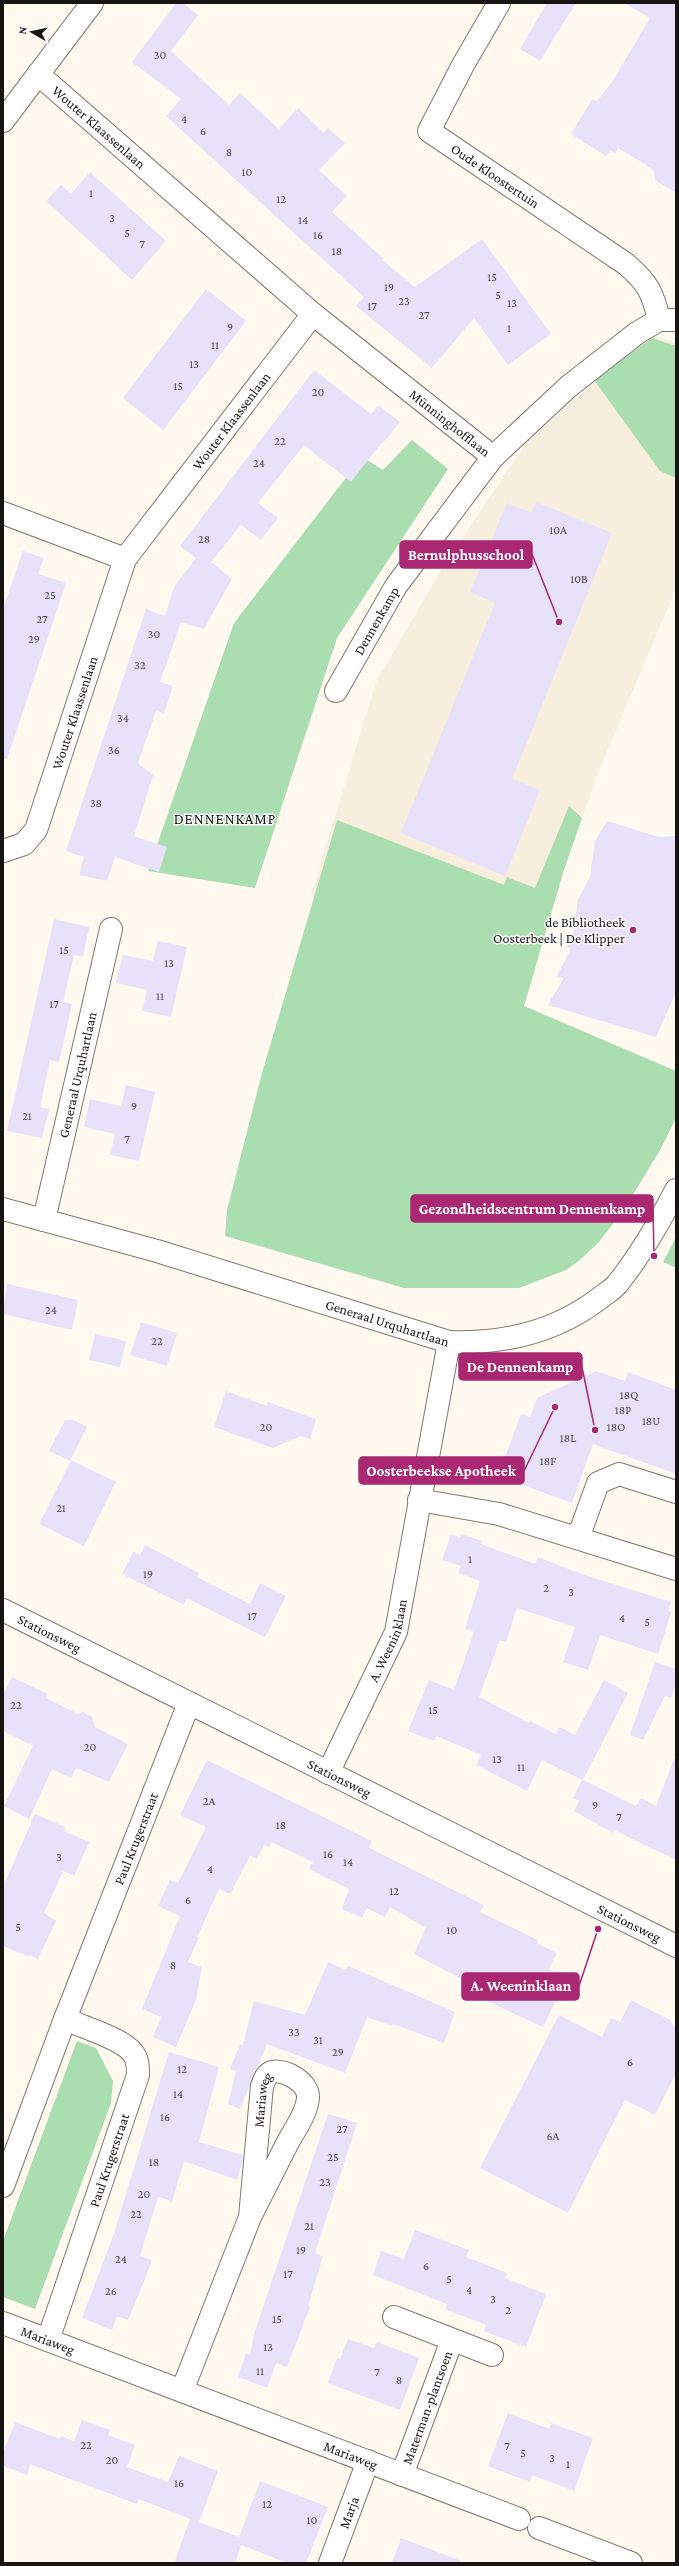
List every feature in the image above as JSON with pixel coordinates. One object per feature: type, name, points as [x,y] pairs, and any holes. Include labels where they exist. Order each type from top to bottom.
[{"type":"street","points":[[3,121],[92,3]]},
{"type":"street","name":"Oude Kloostertuin","points":[[498,3],[462,65],[430,131],[626,264],[643,279],[667,320]]},
{"type":"street","name":"Wouter Klaassenlaan","points":[[3,851],[24,844],[36,830],[124,559],[313,314],[38,74]]},
{"type":"street","name":"Münninghofflaan","points":[[313,314],[493,457],[568,387],[637,333],[667,320]]},
{"type":"street","name":"Dennenkamp","points":[[336,691],[396,586],[493,457]]},
{"type":"street","points":[[3,513],[124,559]]},
{"type":"street","name":"Generaal Urquhartlaan","points":[[44,1220],[110,929]]},
{"type":"street","name":"Generaal Urquhartlaan","points":[[3,1209],[157,1251],[449,1342],[474,1343],[521,1336],[557,1325],[589,1306],[618,1284],[676,1190]]},
{"type":"street","name":"A. Weeninklaan","points":[[328,1773],[396,1632],[449,1342]]},
{"type":"street","points":[[578,1538],[598,1483],[619,1474],[676,1492]]},
{"type":"street","points":[[419,1500],[499,1514],[676,1569]]},
{"type":"street","name":"Stationsweg","points":[[3,1610],[676,1946]]},
{"type":"street","name":"Paul Krugerstraat","points":[[3,2186],[65,2019],[189,1703]]},
{"type":"street","name":"Paul Krugerstraat","points":[[48,2340],[138,2075],[138,2062],[133,2052],[123,2044],[65,2019]]},
{"type":"street","name":"Mariaweg","points":[[182,2391],[250,2217],[301,2117],[308,2098],[306,2086],[300,2080],[278,2072],[272,2072],[266,2077],[262,2086],[250,2217]]},
{"type":"street","name":"Materman-plantsoen","points":[[394,2317],[492,2355]]},
{"type":"street","name":"Mariaweg","points":[[3,2323],[519,2519]]},
{"type":"street","name":"Materman-plantsoen","points":[[402,2475],[452,2340]]},
{"type":"street","name":"Marja","points":[[330,2563],[368,2462]]},
{"type":"street","points":[[539,2528],[631,2563]]},
{"type":"shaded area","points":[[649,334],[676,343],[676,589],[600,768],[562,874],[532,977],[311,895],[376,682],[438,575],[525,444]]},
{"type":"green space","points":[[652,338],[676,346],[676,478],[660,471],[594,380]]},
{"type":"green space","points":[[412,440],[448,469],[337,638],[255,888],[148,871],[234,623],[362,457],[383,470]]},
{"type":"green space","points":[[569,806],[582,818],[563,873],[524,1006],[676,1071],[676,1118],[659,1152],[623,1211],[598,1243],[581,1259],[566,1270],[519,1288],[404,1288],[225,1236],[227,1210],[262,1073],[337,820],[504,885],[507,877],[535,888]]},
{"type":"green space","points":[[676,1237],[676,1268],[663,1262]]},
{"type":"green space","points":[[77,2041],[96,2048],[113,2081],[111,2103],[35,2309],[3,2297],[3,2241]]},
{"type":"building","points":[[176,3],[183,3],[198,15],[171,51],[229,105],[240,93],[279,129],[298,108],[324,133],[328,128],[345,143],[319,170],[347,196],[332,212],[384,259],[382,260],[415,287],[482,239],[551,334],[508,365],[474,318],[432,368],[356,306],[364,297],[166,116],[181,99],[132,62]]},
{"type":"building","points":[[547,3],[576,3],[540,61],[520,49]]},
{"type":"building","points":[[624,3],[676,3],[676,193],[655,180],[653,169],[618,148],[615,153],[611,150],[606,156],[571,134],[592,99],[597,101],[612,82],[650,18]]},
{"type":"building","points":[[90,172],[166,241],[132,280],[46,201],[61,185],[71,194]]},
{"type":"building","points":[[206,289],[246,321],[163,430],[123,398]]},
{"type":"building","points":[[314,370],[371,414],[378,405],[400,422],[383,443],[382,442],[351,482],[304,445],[258,503],[278,518],[261,540],[241,525],[211,562],[232,579],[204,629],[181,622],[160,682],[173,686],[164,713],[156,711],[138,763],[153,775],[134,836],[167,847],[159,872],[115,857],[107,881],[79,875],[84,857],[66,851],[146,609],[165,616],[174,587],[196,558],[180,546]]},
{"type":"building","points":[[536,502],[612,533],[512,779],[540,790],[505,876],[401,833],[495,603],[470,592],[507,503],[532,513]]},
{"type":"building","points":[[23,551],[44,558],[38,574],[66,583],[7,759],[3,758],[3,609]]},
{"type":"building","points":[[607,821],[659,837],[676,836],[676,992],[656,1037],[548,1005],[564,978],[557,976],[571,948],[566,947],[573,934],[578,900],[590,877],[595,841]]},
{"type":"building","points":[[54,919],[89,927],[83,957],[74,955],[63,1002],[72,1004],[59,1062],[50,1060],[40,1107],[49,1109],[42,1138],[7,1131]]},
{"type":"building","points":[[158,941],[187,947],[171,1017],[142,1011],[147,990],[116,983],[123,955],[153,961]]},
{"type":"building","points":[[126,1085],[155,1092],[139,1161],[110,1155],[115,1134],[84,1127],[90,1099],[121,1106]]},
{"type":"building","points":[[7,1284],[78,1300],[72,1330],[3,1314]]},
{"type":"building","points":[[141,1322],[177,1333],[167,1366],[130,1355]]},
{"type":"building","points":[[95,1334],[126,1341],[120,1367],[89,1360]]},
{"type":"building","points":[[596,1371],[625,1381],[628,1372],[676,1390],[676,1474],[593,1444],[572,1503],[498,1476],[521,1414],[530,1417],[537,1398]]},
{"type":"building","points":[[226,1391],[267,1406],[268,1402],[316,1419],[310,1439],[301,1436],[273,1448],[214,1427]]},
{"type":"building","points":[[65,1420],[74,1420],[87,1427],[70,1461],[49,1451]]},
{"type":"building","points":[[71,1460],[116,1482],[84,1546],[39,1524]]},
{"type":"building","points":[[451,1534],[460,1537],[461,1534],[482,1541],[481,1544],[535,1564],[538,1557],[584,1575],[671,1602],[668,1611],[671,1612],[658,1654],[600,1635],[588,1670],[563,1662],[575,1627],[517,1608],[506,1642],[500,1640],[479,1697],[529,1723],[530,1721],[556,1734],[559,1727],[575,1735],[604,1680],[628,1693],[583,1780],[636,1806],[641,1798],[656,1806],[674,1759],[676,1760],[676,1860],[614,1830],[613,1833],[574,1811],[579,1801],[573,1798],[582,1780],[542,1760],[527,1791],[476,1765],[481,1755],[436,1736],[434,1741],[408,1731],[429,1680],[454,1690],[474,1632],[465,1629],[480,1581],[458,1573],[461,1566],[442,1560]]},
{"type":"building","points":[[145,1545],[199,1573],[197,1577],[250,1604],[260,1583],[286,1596],[265,1637],[187,1598],[184,1605],[122,1574],[133,1552],[140,1555]]},
{"type":"building","points":[[655,1662],[676,1669],[676,1683],[671,1698],[665,1696],[643,1740],[630,1735]]},
{"type":"building","points":[[12,1677],[48,1694],[46,1698],[78,1714],[83,1712],[92,1717],[95,1727],[128,1744],[109,1782],[76,1768],[71,1778],[52,1769],[29,1819],[4,1806],[33,1746],[3,1731],[3,1695]]},
{"type":"building","points":[[207,1760],[372,1841],[369,1848],[484,1905],[480,1912],[538,1940],[537,1943],[557,1953],[549,1969],[566,1980],[543,2027],[487,2001],[490,1994],[414,1954],[426,1928],[390,1907],[385,1917],[367,1908],[362,1918],[342,1909],[349,1889],[309,1869],[313,1862],[271,1842],[269,1847],[264,1845],[257,1859],[250,1856],[230,1894],[219,1889],[197,1937],[199,1937],[188,1962],[202,1967],[196,2000],[176,2047],[153,2037],[161,2017],[142,2009],[180,1916],[158,1906],[170,1880],[178,1883],[206,1827],[180,1815]]},
{"type":"building","points":[[35,1814],[65,1827],[64,1831],[89,1842],[74,1876],[63,1871],[44,1913],[56,1921],[38,1959],[30,1955],[29,1957],[3,1946],[3,1887]]},
{"type":"building","points":[[328,1962],[346,1970],[348,1966],[455,2012],[444,2043],[393,2024],[392,2026],[367,2017],[345,2073],[267,2044],[240,2109],[228,2104],[236,2071],[230,2069],[240,2044],[243,2045],[254,2001],[305,2015]]},
{"type":"building","points":[[631,2000],[670,2020],[676,2030],[676,2073],[655,2115],[625,2100],[568,2213],[480,2168],[559,2015],[602,2037],[611,2018],[620,2022]]},
{"type":"building","points":[[169,2052],[219,2067],[199,2142],[243,2155],[242,2163],[237,2180],[184,2161],[172,2201],[158,2197],[140,2256],[152,2260],[128,2320],[117,2316],[112,2330],[82,2318],[114,2234]]},
{"type":"building","points":[[328,2114],[357,2123],[315,2253],[323,2256],[308,2306],[310,2307],[287,2367],[276,2363],[267,2388],[238,2377],[246,2353],[250,2355],[254,2334]]},
{"type":"building","points":[[415,2230],[469,2250],[466,2257],[507,2273],[505,2278],[546,2294],[526,2347],[484,2331],[486,2325],[445,2309],[447,2304],[373,2275],[381,2251],[404,2259]]},
{"type":"building","points":[[348,2339],[374,2348],[377,2342],[419,2358],[400,2410],[328,2383],[337,2358],[340,2359]]},
{"type":"building","points":[[508,2413],[549,2429],[551,2423],[593,2438],[574,2491],[532,2475],[530,2482],[488,2466]]},
{"type":"building","points":[[82,2420],[110,2430],[108,2435],[135,2445],[127,2467],[168,2482],[179,2456],[218,2471],[199,2522],[239,2537],[260,2481],[328,2507],[306,2563],[287,2563],[241,2545],[235,2563],[174,2563],[190,2519],[139,2499],[137,2504],[30,2464],[27,2475],[3,2466],[3,2453],[15,2422],[60,2439],[61,2436],[74,2441]]},
{"type":"building","points":[[401,2538],[461,2561],[460,2563],[392,2563]]},
{"type":"place","name":"Bernulphusschool","points":[[559,622]]},
{"type":"place","name":"de Bibliotheek Oosterbeek | De Klipper","points":[[633,930]]},
{"type":"place","name":"Gezondheidscentrum Dennenkamp","points":[[654,1256]]},
{"type":"place","name":"Oosterbeekse Apotheek","points":[[555,1407]]},
{"type":"place","name":"De Dennenkamp","points":[[595,1430]]},
{"type":"place","name":"A. Weeninklaan","points":[[598,1929]]},
{"type":"district","name":"DENNENKAMP","points":[[225,819]]}]
